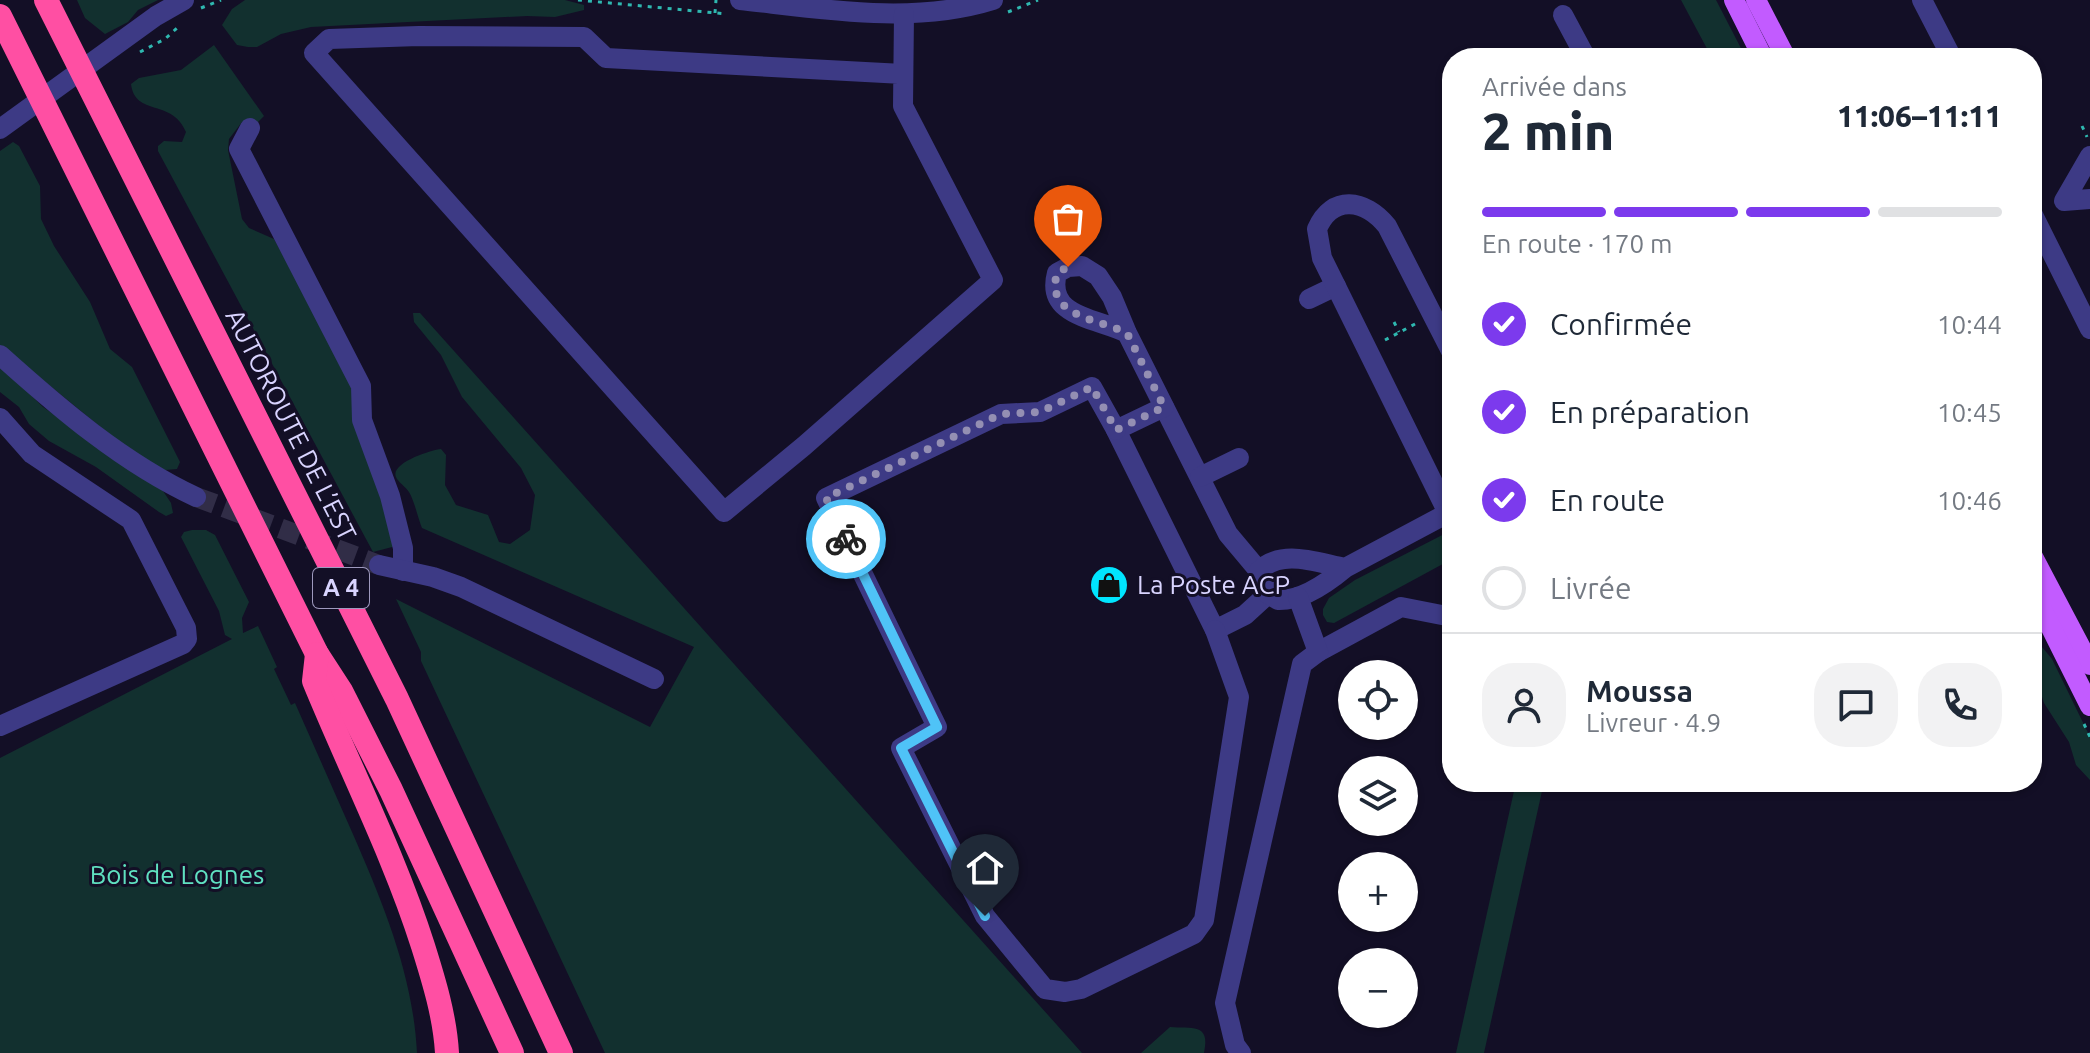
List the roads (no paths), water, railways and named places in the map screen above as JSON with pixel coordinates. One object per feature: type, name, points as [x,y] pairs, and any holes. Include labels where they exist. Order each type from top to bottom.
[{"type":"highway","name":"AUTOROUTE DE L’EST","points":[[50,8],[397,699],[561,1052]]},
{"type":"highway","name":"A 4","points":[[6,27],[317,654],[341,691],[391,790],[512,1053]]},
{"type":"highway","points":[[317,654],[314,681],[382,835],[416,925],[435,986],[447,1053]]},
{"type":"main road","points":[[1734,0],[1758,48]]},
{"type":"main road","points":[[1756,0],[1781,48]]},
{"type":"main road","points":[[2042,595],[2090,665]]},
{"type":"main road","points":[[2042,598],[2090,706]]},
{"type":"street","points":[[0,129],[156,16],[184,0]]},
{"type":"street","points":[[740,0],[904,14],[947,10],[993,0]]},
{"type":"street","points":[[1922,0],[1947,48]]},
{"type":"street","points":[[903,74],[606,58],[584,37],[329,39],[314,53],[724,512],[993,280],[903,106],[904,14]]},
{"type":"street","points":[[1563,15],[1581,48]]},
{"type":"street","points":[[250,128],[239,149],[361,386],[362,420],[390,496],[403,548],[403,571]]},
{"type":"street","points":[[2064,201],[2090,156]]},
{"type":"street","points":[[2042,211],[2064,201],[2090,199]]},
{"type":"street","points":[[1442,334],[1387,226],[1368,208],[1341,205],[1330,210],[1317,229],[1322,258],[1442,496]]},
{"type":"street","points":[[2042,233],[2090,329]]},
{"type":"street","points":[[1309,299],[1336,286]]},
{"type":"street","points":[[1127,333],[1228,534],[1259,571],[1268,594],[1278,600],[1298,597],[1442,516]]},
{"type":"street","points":[[0,355],[79,421],[173,486],[196,497]]},
{"type":"street","points":[[1092,387],[1116,430],[1215,630],[1239,697],[1204,920],[1194,934],[1081,989],[1065,992],[1045,989],[985,916],[901,748],[937,727],[826,498],[1001,414],[1040,412],[1092,387]]},
{"type":"street","points":[[1116,430],[1164,407]]},
{"type":"street","points":[[0,418],[32,454],[131,520],[141,534],[186,628],[187,639],[183,644],[0,726]]},
{"type":"street","points":[[1200,477],[1239,458]]},
{"type":"street","points":[[1259,571],[1277,559],[1345,568]]},
{"type":"street","points":[[379,565],[433,577],[461,587],[654,679]]},
{"type":"street","points":[[1215,630],[1245,615],[1268,594]]},
{"type":"street","points":[[1298,597],[1318,652]]},
{"type":"street","points":[[1241,1053],[1235,1045],[1225,1003],[1302,664],[1318,652],[1401,607],[1442,615]]},
{"type":"tunnel","points":[[196,497],[379,565]]},
{"type":"place","name":"La Poste ACP","points":[[1109,585]]},
{"type":"park label","name":"Bois de Lognes","points":[[177,875]]}]
